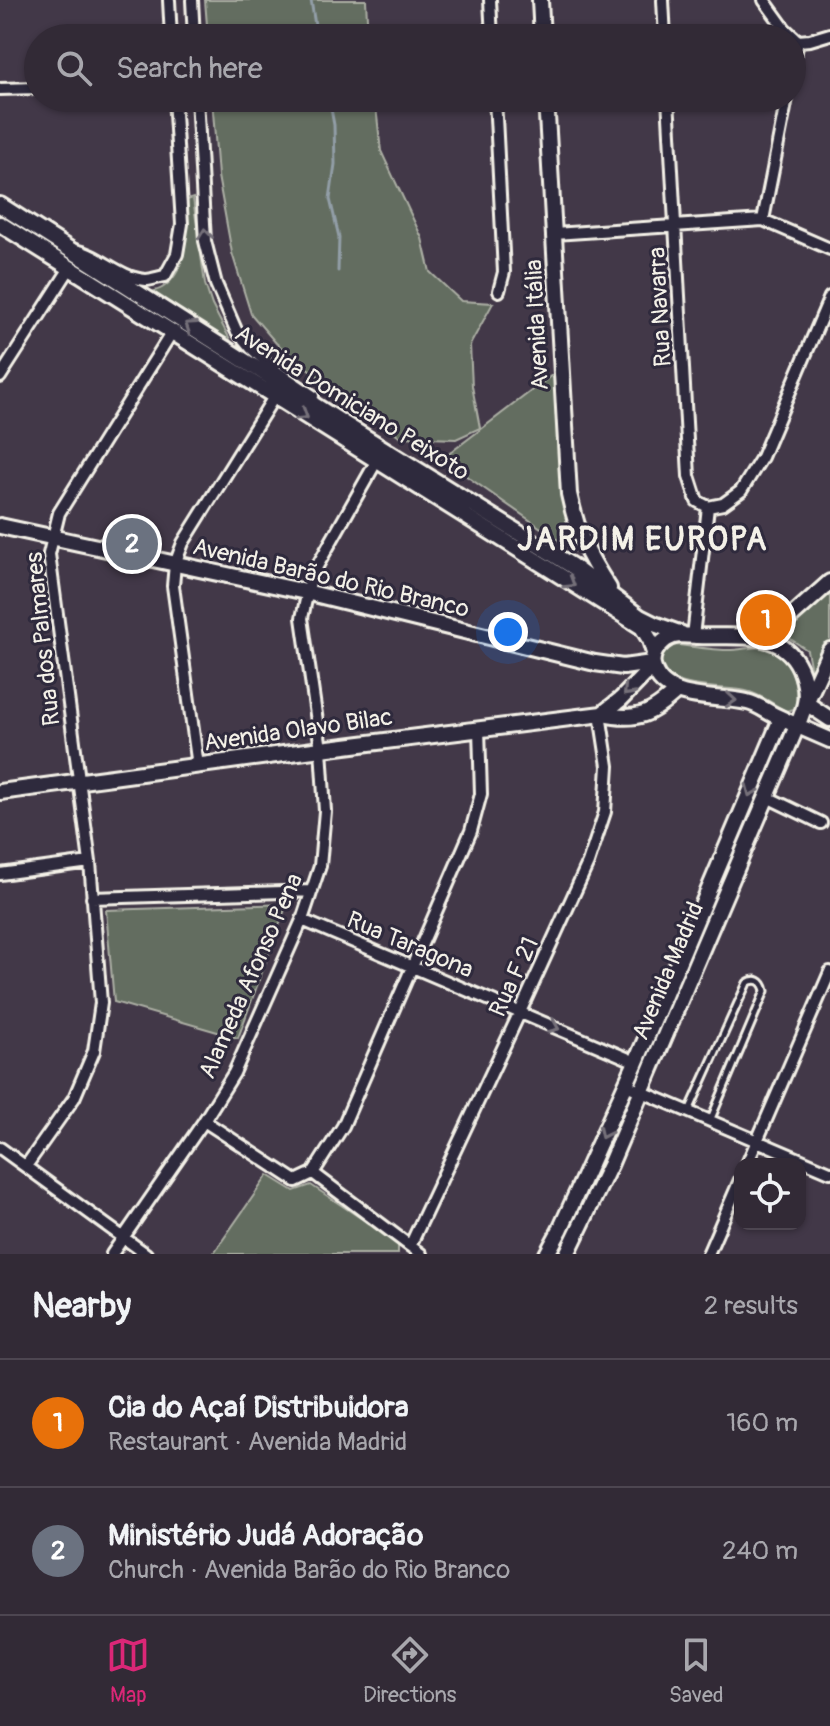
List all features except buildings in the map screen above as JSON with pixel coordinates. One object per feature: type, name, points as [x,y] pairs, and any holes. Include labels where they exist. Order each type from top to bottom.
[{"type":"main road","points":[[540,0],[541,24]]},
{"type":"main road","name":"Avenida Itália","points":[[547,112],[569,494],[584,547],[614,595]]},
{"type":"main road","name":"Avenida Domiciano Peixoto","points":[[0,205],[572,566],[640,617],[688,635],[759,638]]},
{"type":"main road","name":"Avenida Domiciano Peixoto","points":[[0,224],[642,627],[650,640],[657,676],[677,691]]},
{"type":"main road","name":"Avenida Barão do Rio Branco","points":[[0,526],[306,592],[595,663],[623,667],[653,660]]},
{"type":"main road","points":[[572,566],[581,559],[584,547]]},
{"type":"main road","points":[[759,638],[783,624],[830,582]]},
{"type":"main road","points":[[601,714],[621,699],[653,660],[663,642],[688,635]]},
{"type":"main road","points":[[759,638],[779,643],[790,651],[803,676],[806,703],[830,719]]},
{"type":"main road","name":"Avenida Madrid","points":[[567,1254],[610,1165],[830,650]]},
{"type":"main road","points":[[677,691],[746,701],[830,740]]},
{"type":"main road","name":"Avenida Olavo Bilac","points":[[0,792],[601,714],[617,717],[646,714],[677,691]]},
{"type":"main road","name":"Avenida Madrid","points":[[547,1254],[626,1085],[781,719]]},
{"type":"street","points":[[169,0],[170,24]]},
{"type":"street","points":[[192,0],[193,24]]},
{"type":"street","points":[[490,0],[491,24]]},
{"type":"street","points":[[663,0],[664,24]]},
{"type":"street","points":[[764,0],[781,24]]},
{"type":"street","points":[[806,40],[830,34]]},
{"type":"street","points":[[0,89],[24,88]]},
{"type":"street","points":[[69,248],[87,252],[121,273],[146,280],[165,276],[177,254],[182,224],[175,112]]},
{"type":"street","points":[[198,112],[205,241],[216,284],[236,330],[276,371],[334,410],[344,424]]},
{"type":"street","points":[[496,112],[504,272],[499,291]]},
{"type":"street","name":"Rua Navarra","points":[[669,112],[689,476],[697,501],[708,507]]},
{"type":"street","points":[[763,220],[784,112]]},
{"type":"street","points":[[176,124],[198,123]]},
{"type":"street","points":[[178,171],[201,170]]},
{"type":"street","points":[[180,196],[203,195]]},
{"type":"street","points":[[554,234],[763,220],[830,249]]},
{"type":"street","points":[[0,377],[70,268]]},
{"type":"street","points":[[688,635],[708,507],[723,504],[741,491],[762,457],[830,297]]},
{"type":"street","name":"Rua dos Palmares","points":[[26,1166],[74,1098],[94,1051],[101,1003],[90,862],[49,554],[59,513],[172,332]]},
{"type":"street","points":[[198,766],[173,586],[175,564],[183,543],[274,397]]},
{"type":"street","name":"Alameda Afonso Pena","points":[[112,1254],[234,1073],[312,891],[320,866],[325,811],[321,749],[302,618],[311,577],[376,462]]},
{"type":"street","name":"Rua F 21","points":[[410,1246],[588,863],[605,812],[608,766],[601,714]]},
{"type":"street","points":[[204,1121],[296,1181],[313,1173],[343,1126],[471,831],[481,794],[479,729]]},
{"type":"street","points":[[767,797],[821,823]]},
{"type":"street","points":[[0,874],[90,862]]},
{"type":"street","points":[[92,898],[312,891]]},
{"type":"street","name":"Rua Taragona","points":[[302,920],[636,1062]]},
{"type":"street","points":[[750,1158],[830,972]]},
{"type":"street","points":[[626,1085],[830,1172]]},
{"type":"street","points":[[0,1148],[146,1254]]},
{"type":"street","points":[[313,1173],[421,1254]]},
{"type":"street","points":[[708,1254],[734,1194]]},
{"type":"lane","points":[[688,1112],[747,983],[759,980],[765,991],[710,1121]]},
{"type":"green space","points":[[205,0],[366,0],[367,24],[207,24]]},
{"type":"green space","points":[[213,112],[377,112],[381,151],[422,238],[430,272],[461,301],[493,303],[470,345],[472,386],[480,428],[456,439],[401,437],[276,343],[251,314],[232,253],[218,176]]},
{"type":"green space","points":[[193,198],[205,284],[212,305],[235,349],[144,294],[162,288],[178,271],[185,248],[187,200]]},
{"type":"green space","points":[[556,372],[574,551],[442,459]]},
{"type":"green space","points":[[830,591],[830,642],[813,681],[807,650],[780,632]]},
{"type":"green space","points":[[668,646],[724,650],[762,647],[780,653],[794,678],[796,707],[786,711],[751,692],[680,682],[662,668],[659,656]]},
{"type":"green space","points":[[287,904],[238,1038],[114,1002],[106,910]]},
{"type":"green space","points":[[268,1175],[294,1191],[311,1185],[398,1243],[398,1254],[213,1254]]},
{"type":"waterway","points":[[311,0],[315,24]]},
{"type":"waterway","points":[[332,112],[335,164],[330,199],[339,237],[338,271]]},
{"type":"place","name":"Ministério Judá Adoração","points":[[132,544]]},
{"type":"place","name":"Cia do Açaí Distribuidora","points":[[766,620]]},
{"type":"district","name":"JARDIM EUROPA","points":[[643,540]]}]
